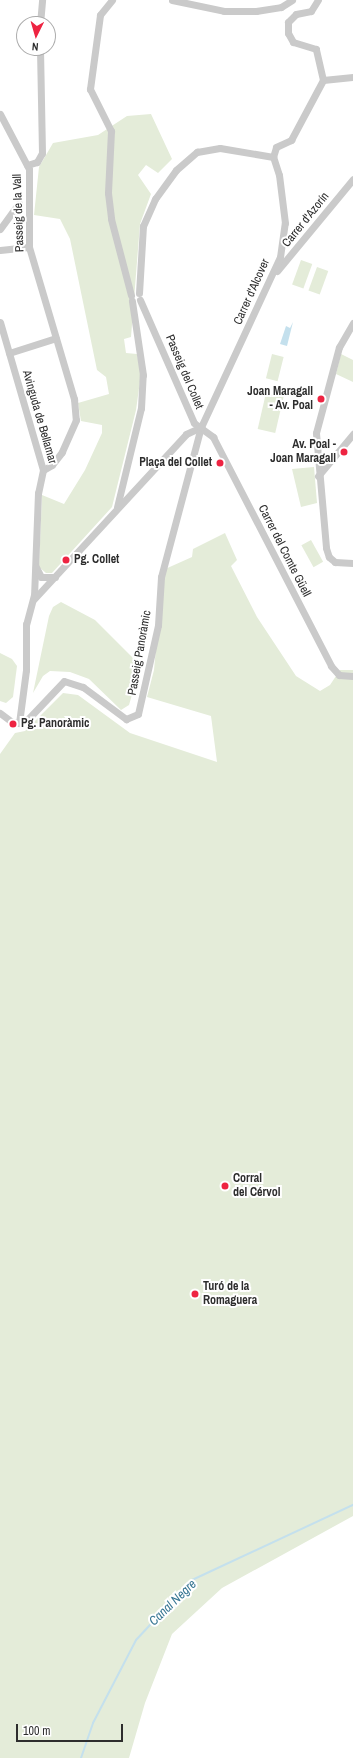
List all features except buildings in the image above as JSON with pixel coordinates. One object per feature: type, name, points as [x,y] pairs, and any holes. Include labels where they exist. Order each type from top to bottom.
[{"type":"street","points":[[41,16],[42,0]]},
{"type":"street","points":[[112,0],[100,15],[90,89],[111,131],[108,193],[111,219],[135,297],[143,375],[140,408],[116,509]]},
{"type":"street","points":[[172,0],[224,11],[256,11],[282,7],[292,0]]},
{"type":"street","points":[[135,297],[143,226],[155,199],[176,170],[197,152],[220,148],[273,157],[276,147],[292,140],[322,80],[316,49],[293,42],[288,33],[288,22],[296,14],[310,11],[318,0]]},
{"type":"street","points":[[27,165],[37,162],[42,153],[40,56]]},
{"type":"street","points":[[322,80],[353,76]]},
{"type":"street","name":"Passeig de la Vall","points":[[0,114],[27,165],[29,247],[56,338],[76,420],[68,442],[57,458],[43,470]]},
{"type":"street","name":"Carrer d'Alcover","points":[[201,427],[275,274],[285,223],[279,175],[273,157]]},
{"type":"street","name":"Carrer d'Azorín","points":[[275,274],[353,179]]},
{"type":"street","points":[[0,229],[18,203]]},
{"type":"street","points":[[0,250],[29,247]]},
{"type":"street","name":"Passeig del Collet","points":[[135,297],[194,423],[201,427]]},
{"type":"street","name":"Avinguda de Bellamar","points":[[0,322],[43,470],[37,500],[34,599],[26,624],[26,670],[20,723]]},
{"type":"street","points":[[353,323],[339,347],[318,427],[318,476],[329,557],[341,564],[353,563]]},
{"type":"street","points":[[9,352],[56,338]]},
{"type":"street","name":"Passeig del Collet","points":[[34,599],[186,434],[201,427]]},
{"type":"street","name":"Carrer del Comte Güell","points":[[201,427],[213,437],[331,666],[339,675],[353,676]]},
{"type":"street","name":"Passeig Panoràmic","points":[[20,723],[28,718],[64,681],[83,687],[126,719],[138,714],[158,625],[161,576],[201,427]]},
{"type":"street","points":[[318,476],[353,434]]},
{"type":"street","points":[[41,461],[57,458]]},
{"type":"street","points":[[121,490],[131,493]]},
{"type":"street","points":[[35,566],[41,577],[55,577]]},
{"type":"street","points":[[0,713],[20,723]]},
{"type":"green space","points":[[151,114],[172,159],[158,173],[146,165],[138,175],[151,194],[140,224],[131,337],[124,339],[126,353],[137,354],[141,374],[136,410],[112,507],[52,573],[46,573],[39,567],[42,495],[64,504],[85,470],[102,433],[102,425],[81,421],[78,403],[109,394],[106,377],[97,370],[70,239],[60,219],[34,215],[39,167],[53,143],[98,135],[127,116]]},
{"type":"green space","points":[[301,260],[312,264],[303,289],[292,284]]},
{"type":"green space","points":[[317,267],[328,271],[320,295],[308,290]]},
{"type":"green space","points":[[272,354],[284,357],[278,381],[266,378]]},
{"type":"green space","points":[[341,354],[353,360],[353,382],[336,374]]},
{"type":"green space","points":[[266,393],[284,397],[275,433],[258,429]]},
{"type":"green space","points":[[314,467],[317,503],[301,507],[292,469]]},
{"type":"green space","points":[[225,533],[237,560],[231,566],[257,617],[296,676],[320,691],[330,685],[340,670],[353,670],[353,1516],[222,1588],[172,1634],[145,1703],[129,1758],[0,1758],[0,754],[15,733],[25,731],[63,693],[78,695],[130,733],[217,762],[211,716],[147,697],[154,670],[163,570],[192,557],[193,549]]},
{"type":"green space","points":[[311,540],[323,562],[313,567],[301,545]]},
{"type":"green space","points":[[61,602],[95,620],[136,661],[137,678],[129,705],[121,710],[89,679],[70,672],[50,671],[43,676],[33,693],[49,616],[53,607]]},
{"type":"green space","points":[[0,653],[12,659],[17,666],[13,697],[6,703],[0,701]]},
{"type":"water","points":[[293,322],[287,346],[280,344],[286,326],[290,328]]},
{"type":"waterway","name":"Canal Negre","points":[[81,1758],[93,1723],[136,1640],[192,1580],[353,1505]]},
{"type":"place","name":"Joan Maragall - Av. Poal","points":[[321,399]]},
{"type":"place","name":"Av. Poal - Joan Maragall","points":[[344,452]]},
{"type":"place","name":"Plaça del Collet","points":[[220,463]]},
{"type":"place","name":"Pg. Collet","points":[[66,560]]},
{"type":"place","name":"Pg. Panoràmic","points":[[13,724]]},
{"type":"place","name":"Corral del Cérvol","points":[[225,1186]]},
{"type":"place","name":"Turó de la Romaguera","points":[[195,1294]]}]
